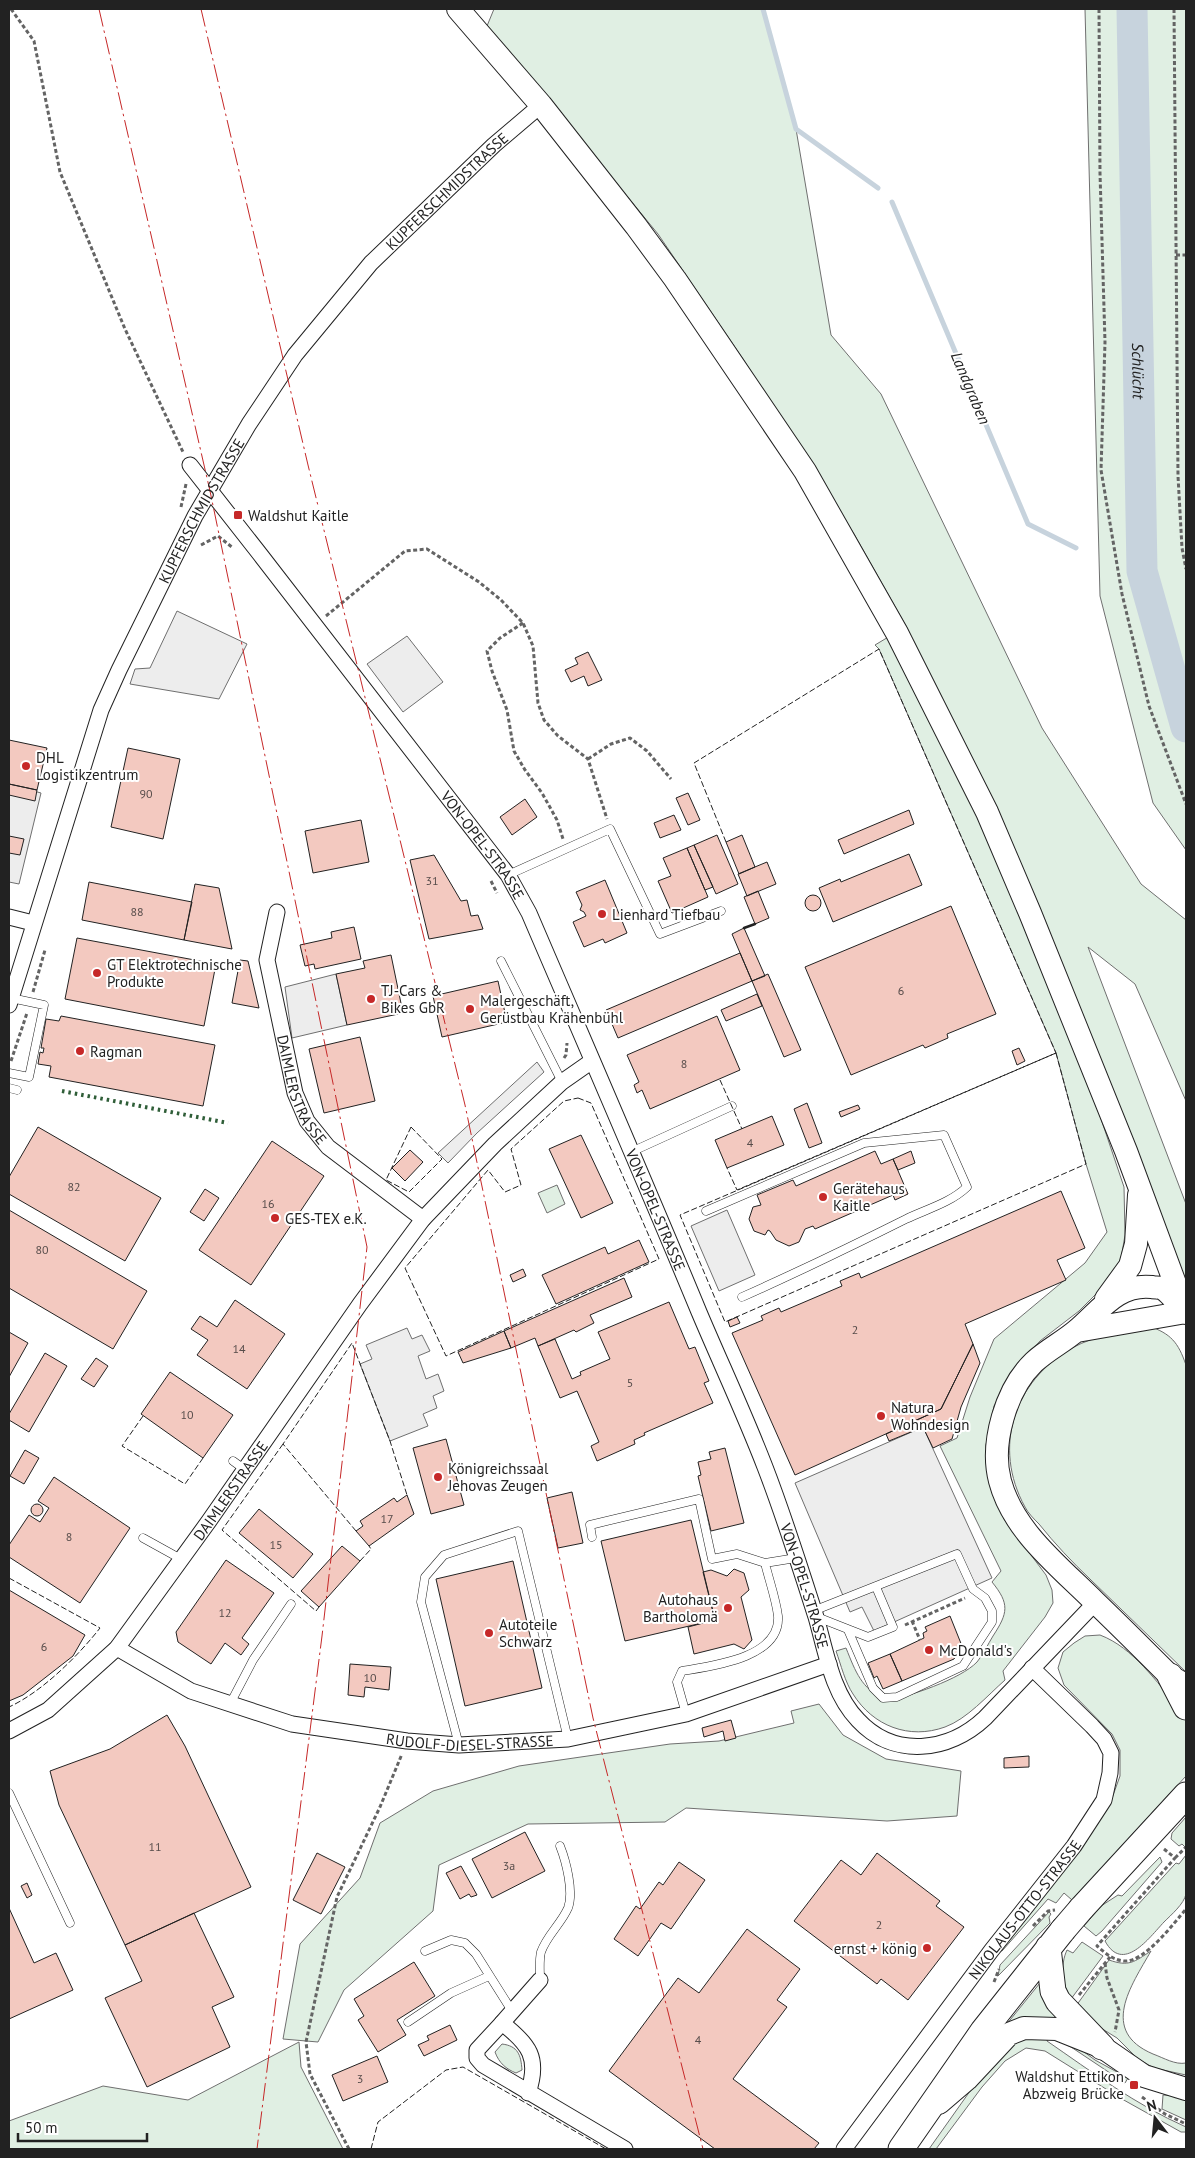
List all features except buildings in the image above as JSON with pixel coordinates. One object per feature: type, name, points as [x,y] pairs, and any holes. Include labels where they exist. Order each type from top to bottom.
[{"type":"main road","points":[[458,9],[541,105],[636,226],[744,378],[805,471],[897,633],[987,812],[1034,922],[1139,1186],[1186,1312]]},
{"type":"main road","points":[[1139,1186],[1136,1244],[1130,1266],[1102,1305],[1076,1331],[1044,1353],[1032,1364],[1018,1383],[1003,1413],[998,1445],[1000,1481],[1013,1512],[1028,1534],[1178,1680],[1186,1707]]},
{"type":"main road","points":[[1102,1305],[1120,1294],[1142,1286],[1163,1289],[1186,1312]]},
{"type":"main road","points":[[1076,1331],[1186,1312]]},
{"type":"main road","points":[[901,2149],[920,2118],[983,2030],[1055,1939],[1186,1795]]},
{"type":"main road","points":[[1055,1939],[1053,1991],[1058,2002],[1102,2047],[1144,2076],[1186,2089]]},
{"type":"main road","points":[[920,2118],[967,2079],[1009,2034],[1024,2028],[1057,2029],[1102,2047]]},
{"type":"street","name":"KUPFERSCHMIDSTRASSE","points":[[10,1002],[33,923],[101,710],[195,516],[249,424],[295,355],[371,263],[481,157],[541,105]]},
{"type":"street","name":"VON-OPEL-STRASSE","points":[[190,465],[236,527],[316,624],[508,875],[529,913],[765,1466],[829,1664],[843,1701],[859,1722],[880,1737],[892,1742],[917,1747],[942,1744],[966,1734],[985,1718],[1096,1602]]},
{"type":"street","name":"DAIMLERSTRASSE","points":[[277,912],[267,960],[295,1093],[307,1121],[328,1147],[423,1219]]},
{"type":"street","points":[[9,917],[33,923]]},
{"type":"street","name":"DAIMLERSTRASSE","points":[[9,1731],[48,1710],[117,1648],[181,1559],[239,1465],[423,1219],[495,1144],[562,1082],[592,1061]]},
{"type":"street","name":"RUDOLF-DIESEL-STRASSE","points":[[117,1648],[191,1691],[292,1724],[407,1742],[459,1745],[568,1739],[686,1714],[829,1664]]},
{"type":"street","name":"NIKOLAUS-OTTO-STRASSE","points":[[844,2149],[991,1951],[1074,1846],[1104,1800],[1110,1773],[1110,1753],[1104,1740],[1032,1668]]},
{"type":"street","points":[[540,1980],[477,2050],[478,2058],[483,2065],[528,2093],[625,2149]]},
{"type":"street","points":[[507,2017],[529,2048],[533,2072],[528,2093]]},
{"type":"lane","points":[[508,875],[610,829],[660,934],[721,911]]},
{"type":"lane","points":[[500,961],[562,1082]]},
{"type":"lane","points":[[9,1073],[29,1077],[44,1005],[30,1002],[10,1002]]},
{"type":"lane","points":[[631,1152],[732,1106]]},
{"type":"lane","points":[[706,1210],[864,1143],[944,1135],[967,1187],[956,1197],[917,1213],[816,1264],[742,1297]]},
{"type":"lane","points":[[592,1537],[590,1525],[698,1499],[712,1558],[737,1554],[765,1563],[796,1558]]},
{"type":"lane","points":[[459,1745],[421,1602],[424,1577],[444,1555],[518,1531],[568,1739]]},
{"type":"lane","points":[[143,1538],[181,1559]]},
{"type":"lane","points":[[814,1614],[956,1554],[975,1591],[985,1598],[992,1611],[992,1622],[962,1666],[897,1697],[883,1698],[873,1688],[848,1630]]},
{"type":"lane","points":[[686,1714],[677,1682],[682,1671],[713,1666],[751,1654],[768,1644],[777,1627],[778,1616],[765,1563]]},
{"type":"lane","points":[[814,1614],[868,1637],[893,1627],[876,1587]]},
{"type":"lane","points":[[230,1704],[253,1660],[291,1604]]},
{"type":"lane","points":[[9,1793],[70,1923]]},
{"type":"lane","points":[[540,1980],[541,1953],[568,1907],[569,1891],[566,1862],[560,1846]]},
{"type":"lane","points":[[425,1951],[451,1940],[465,1943],[476,1954],[489,1976],[507,2017]]},
{"type":"lane","points":[[408,2022],[451,1993],[489,1976]]},
{"type":"path","points":[[11,9],[34,41],[60,172],[125,329],[190,465]]},
{"type":"path","points":[[1099,9],[1100,173],[1105,342],[1101,470],[1122,594],[1149,706],[1186,804]]},
{"type":"path","points":[[1174,9],[1178,476],[1182,548],[1186,569]]},
{"type":"path","points":[[1176,255],[1186,255]]},
{"type":"path","points":[[197,551],[202,543]]},
{"type":"path","points":[[316,624],[406,550],[427,549],[478,582],[501,600],[523,623],[534,646],[538,704],[544,720],[558,736],[588,759],[610,829]]},
{"type":"path","points":[[523,623],[500,638],[487,651],[492,671],[507,710],[514,751],[542,793],[557,820],[566,849]]},
{"type":"path","points":[[588,759],[611,744],[630,738],[647,751],[670,779]]},
{"type":"path","points":[[490,879],[499,895]]},
{"type":"path","points":[[9,1067],[46,945]]},
{"type":"path","points":[[566,1055],[567,1036]]},
{"type":"path","points":[[893,1627],[912,1621],[975,1591]]},
{"type":"path","points":[[912,1621],[920,1640]]},
{"type":"path","points":[[348,2149],[310,2074],[306,2042],[337,1897],[380,1807],[407,1742]]},
{"type":"path","points":[[1148,1836],[1175,1858]]},
{"type":"path","points":[[1186,1847],[1097,1946],[1115,1959],[1126,1962],[1137,1958],[1149,1950],[1186,1909]]},
{"type":"path","points":[[1105,1963],[1107,1978],[1118,2010]]},
{"type":"path","points":[[1149,2101],[1165,2114],[1186,2124]]},
{"type":"green space","points":[[494,9],[763,9],[796,129],[831,335],[881,394],[1042,728],[1141,884],[1186,920],[1186,1101],[1135,984],[1088,947],[1186,1204],[1186,1282],[1136,1147],[1041,916],[906,626],[854,534],[743,359],[658,234],[487,26]]},
{"type":"green space","points":[[1085,9],[1186,9],[1186,850],[1153,803],[1100,596]]},
{"type":"green space","points":[[890,636],[980,817],[1093,1095],[1124,1187],[1125,1235],[1121,1259],[1105,1285],[1079,1311],[1040,1341],[1012,1372],[994,1406],[986,1445],[990,1480],[1004,1519],[1046,1575],[1052,1590],[1053,1603],[1045,1617],[1003,1671],[1005,1680],[961,1719],[932,1731],[918,1732],[905,1731],[881,1722],[861,1705],[848,1684],[836,1651],[846,1648],[860,1679],[870,1690],[885,1701],[907,1696],[947,1681],[969,1668],[981,1656],[1004,1615],[1005,1609],[1002,1596],[992,1582],[1001,1571],[940,1446],[957,1438],[970,1397],[994,1339],[1085,1263],[1107,1232],[1086,1164],[1056,1053],[879,649],[875,645]]},
{"type":"green space","points":[[557,1185],[565,1204],[547,1213],[538,1193]]},
{"type":"green space","points":[[1149,1326],[1163,1332],[1173,1340],[1180,1350],[1186,1365],[1186,1672],[1057,1546],[1029,1514],[1015,1484],[1010,1461],[1010,1439],[1014,1417],[1023,1397],[1036,1378],[1052,1362],[1072,1348],[1090,1340]]},
{"type":"green space","points":[[1100,1635],[1123,1648],[1134,1657],[1180,1709],[1186,1720],[1186,1776],[1072,1900],[1064,1893],[1056,1903],[1048,1899],[1002,1951],[996,1950],[1111,1801],[1120,1776],[1120,1750],[1112,1734],[1064,1685],[1058,1668],[1063,1652],[1074,1643],[1085,1636]]},
{"type":"green space","points":[[819,1704],[843,1735],[886,1759],[961,1771],[957,1816],[887,1821],[686,1808],[665,1822],[528,1824],[439,1865],[433,1911],[344,1990],[318,2042],[283,2039],[300,1944],[360,1878],[380,1823],[433,1791],[519,1766],[670,1744],[719,1741],[794,1723],[791,1711]]},
{"type":"green space","points":[[1186,1817],[1186,1848],[1182,1844],[1179,1846],[1171,1839],[1172,1833]]},
{"type":"green space","points":[[1186,1855],[1187,1890],[1185,1898],[1180,1905],[1136,1950],[1128,1954],[1120,1954],[1112,1950],[1105,1941],[1174,1865],[1176,1863],[1179,1864]]},
{"type":"green space","points":[[1160,1857],[1162,1862],[1102,1931],[1096,1936],[1084,1926],[1101,1906],[1118,1895],[1122,1896]]},
{"type":"green space","points":[[1049,1912],[1051,1914],[1049,1917],[1050,1923],[998,1976],[1000,1965]]},
{"type":"green space","points":[[1082,1942],[1103,1956],[1071,1999],[1064,1981],[1063,1962],[1067,1950],[1073,1953]]},
{"type":"green space","points":[[1151,1951],[1129,1993],[1124,2007],[1123,2021],[1127,2033],[1137,2044],[1153,2054],[1170,2061],[1186,2063],[1186,2075],[1154,2068],[1138,2059],[1117,2038],[1096,2025],[1076,2006],[1109,1960],[1127,1963]]},
{"type":"green space","points":[[1044,1978],[1061,2013],[1057,2020],[1002,2030]]},
{"type":"green space","points":[[1048,2035],[1047,2041],[1132,2098],[1186,2127],[1186,2132],[1181,2132],[1122,2099],[1045,2051],[1026,2048],[1005,2061],[982,2087],[936,2149],[929,2149],[997,2053],[1017,2039]]},
{"type":"green space","points":[[1057,2040],[1072,2043],[1095,2060],[1128,2078],[1125,2083],[1071,2047]]},
{"type":"green space","points":[[299,2042],[301,2067],[343,2149],[9,2149],[9,2121],[103,2086],[188,2100]]},
{"type":"green space","points":[[502,2044],[512,2047],[518,2052],[522,2070],[516,2073],[501,2062],[495,2052]]},
{"type":"green space","points":[[1163,2095],[1186,2096],[1186,2120],[1162,2109]]},
{"type":"shaded area","points":[[177,611],[247,644],[219,699],[130,684],[135,669],[150,668]]},
{"type":"shaded area","points":[[407,636],[443,682],[403,712],[367,664]]},
{"type":"shaded area","points":[[9,784],[41,793],[19,884],[9,882]]},
{"type":"shaded area","points":[[336,974],[347,1025],[292,1038],[285,987]]},
{"type":"shaded area","points":[[537,1062],[544,1072],[477,1133],[448,1163],[438,1153]]},
{"type":"shaded area","points":[[727,1210],[755,1275],[719,1291],[691,1226]]},
{"type":"shaded area","points":[[407,1328],[412,1339],[422,1335],[430,1351],[418,1356],[426,1379],[438,1374],[444,1391],[433,1396],[437,1408],[423,1414],[428,1426],[390,1441],[360,1364],[372,1359],[366,1345]]},
{"type":"shaded area","points":[[923,1427],[992,1578],[874,1631],[862,1607],[850,1612],[795,1483]]},
{"type":"waterway","name":"Landgraben","points":[[763,9],[796,129],[878,188]]},
{"type":"waterway","name":"Schlücht","points":[[1132,9],[1142,571],[1186,727]]},
{"type":"waterway","name":"Landgraben","points":[[892,202],[1028,524],[1076,548]]},
{"type":"hedge","points":[[62,1091],[228,1123]]},
{"type":"fence","points":[[726,842],[694,763],[879,649],[1056,1053],[737,1190],[727,1168]]},
{"type":"fence","points":[[1056,1053],[1086,1164],[725,1322],[680,1215],[1056,1053]]},
{"type":"fence","points":[[720,1080],[742,1129]]},
{"type":"fence","points":[[578,1098],[591,1103],[659,1259],[446,1356],[405,1268],[488,1170],[505,1192],[521,1185],[511,1149],[564,1101],[578,1098]]},
{"type":"fence","points":[[411,1127],[442,1159],[409,1192],[386,1180],[411,1127]]},
{"type":"fence","points":[[356,1531],[283,1444],[352,1343],[390,1441],[407,1495]]},
{"type":"fence","points":[[143,1416],[122,1446],[185,1484],[203,1458]]},
{"type":"fence","points":[[283,1444],[222,1530],[316,1611],[319,1607]]},
{"type":"fence","points":[[360,1561],[371,1549],[369,1546]]},
{"type":"fence","points":[[9,1578],[100,1628],[59,1672],[34,1692],[9,1707]]},
{"type":"fence","points":[[371,2149],[378,2122],[446,2070],[463,2067],[606,2149]]},
{"type":"wall","points":[[744,928],[755,924]]},
{"type":"power","points":[[99,9],[210,491],[367,1247],[322,1636],[257,2149]]},
{"type":"power","points":[[201,9],[308,465],[465,1105],[593,1718],[703,2149]]},
{"type":"place","name":"Waldshut Kaitle","points":[[238,515]]},
{"type":"place","name":"DHL Logistikzentrum","points":[[26,766]]},
{"type":"place","name":"Lienhard Tiefbau","points":[[602,914]]},
{"type":"place","name":"GT Elektrotechnische Produkte","points":[[97,973]]},
{"type":"place","name":"TJ-Cars & Bikes GbR","points":[[371,999]]},
{"type":"place","name":"Malergeschäft, Gerüstbau Krähenbühl","points":[[470,1009]]},
{"type":"place","name":"Ragman","points":[[80,1051]]},
{"type":"place","name":"Gerätehaus Kaitle","points":[[823,1197]]},
{"type":"place","name":"GES-TEX e.K.","points":[[275,1218]]},
{"type":"place","name":"Natura Wohndesign","points":[[881,1416]]},
{"type":"place","name":"Königreichssaal Jehovas Zeugen","points":[[438,1477]]},
{"type":"place","name":"Autohaus Bartholomä","points":[[728,1608]]},
{"type":"place","name":"Autoteile Schwarz","points":[[489,1633]]},
{"type":"place","name":"McDonald's","points":[[929,1650]]},
{"type":"place","name":"ernst + könig","points":[[927,1948]]},
{"type":"place","name":"Waldshut Ettikon Abzweig Brücke","points":[[1134,2085]]}]
